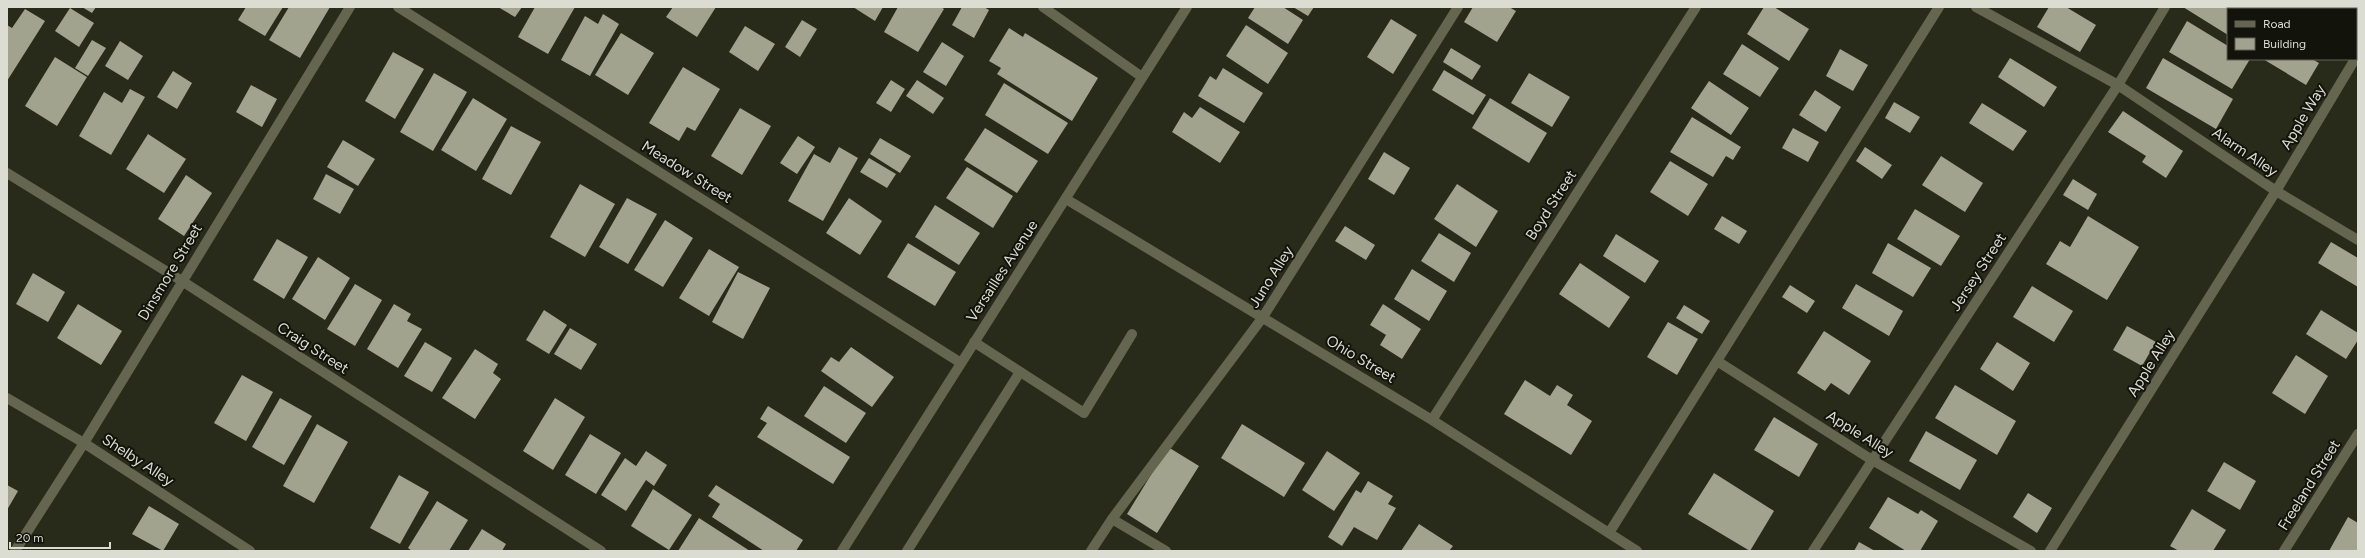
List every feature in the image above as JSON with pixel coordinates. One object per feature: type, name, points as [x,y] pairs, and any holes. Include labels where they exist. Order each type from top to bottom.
[{"type":"street","name":"Dinsmore Street","points":[[15,551],[84,443],[350,7]]},
{"type":"street","name":"Meadow Street","points":[[398,7],[961,363]]},
{"type":"street","points":[[1043,7],[1142,77]]},
{"type":"street","name":"Versailles Avenue","points":[[842,551],[1187,7]]},
{"type":"street","name":"Juno Alley","points":[[1091,551],[1112,519],[1263,317],[1458,7]]},
{"type":"street","name":"Boyd Street","points":[[1432,420],[1696,7]]},
{"type":"street","points":[[1609,533],[1938,7]]},
{"type":"street","name":"Alarm Alley","points":[[1976,7],[2118,85],[2276,191],[2358,240]]},
{"type":"street","name":"Jersey Street","points":[[1813,551],[2118,85],[2165,7]]},
{"type":"street","name":"Apple Way","points":[[2276,191],[2354,60]]},
{"type":"street","name":"Craig Street","points":[[7,173],[182,281],[601,551]]},
{"type":"street","name":"Apple Alley","points":[[2050,551],[2276,191]]},
{"type":"street","name":"Ohio Street","points":[[1066,199],[1432,420],[1637,551]]},
{"type":"street","points":[[974,342],[1084,413],[1132,334]]},
{"type":"street","name":"Apple Alley","points":[[1717,361],[1872,460],[2031,551]]},
{"type":"street","points":[[908,551],[1020,372]]},
{"type":"street","name":"Shelby Alley","points":[[7,398],[84,443],[250,551]]},
{"type":"street","name":"Freeland Street","points":[[2284,551],[2358,434]]},
{"type":"street","points":[[1112,519],[1166,551]]},
{"type":"building","points":[[82,7],[96,7],[92,13]]},
{"type":"building","points":[[246,7],[283,7],[265,36],[238,20]]},
{"type":"building","points":[[289,7],[330,7],[300,58],[269,40]]},
{"type":"building","points":[[498,7],[522,7],[515,17]]},
{"type":"building","points":[[535,7],[575,7],[548,54],[518,37]]},
{"type":"building","points":[[673,7],[716,7],[697,37],[666,17]]},
{"type":"building","points":[[853,7],[883,7],[875,21]]},
{"type":"building","points":[[898,7],[941,7],[944,9],[918,52],[884,32]]},
{"type":"building","points":[[962,7],[984,7],[989,10],[974,38],[952,25]]},
{"type":"building","points":[[1255,7],[1283,7],[1303,20],[1288,44],[1248,18]]},
{"type":"building","points":[[1293,7],[1314,7],[1308,16]]},
{"type":"building","points":[[1473,7],[1509,7],[1516,11],[1497,42],[1464,22]]},
{"type":"building","points":[[1764,7],[1774,7],[1809,29],[1789,61],[1747,34]]},
{"type":"building","points":[[2049,7],[2066,7],[2096,25],[2080,52],[2037,27]]},
{"type":"building","points":[[2183,7],[2248,7],[2227,8],[2227,34]]},
{"type":"building","points":[[70,8],[94,23],[79,47],[55,31]]},
{"type":"building","points":[[25,9],[45,21],[7,81],[7,25],[12,28]]},
{"type":"building","points":[[603,14],[619,24],[590,76],[561,60],[585,16],[598,24]]},
{"type":"building","points":[[1391,19],[1417,35],[1393,74],[1367,57]]},
{"type":"building","points":[[802,20],[817,29],[800,57],[785,47]]},
{"type":"building","points":[[2187,21],[2227,45],[2227,60],[2249,60],[2232,89],[2169,52]]},
{"type":"building","points":[[1246,25],[1288,53],[1268,84],[1226,56]]},
{"type":"building","points":[[745,26],[775,44],[758,71],[729,52]]},
{"type":"building","points":[[1009,28],[1023,37],[1025,33],[1098,78],[1072,121],[997,74],[1001,68],[989,61]]},
{"type":"building","points":[[621,33],[654,53],[628,95],[595,75]]},
{"type":"building","points":[[92,40],[106,48],[88,76],[75,68]]},
{"type":"building","points":[[120,41],[143,56],[128,80],[105,66]]},
{"type":"building","points":[[942,42],[964,56],[946,86],[923,72]]},
{"type":"building","points":[[1742,44],[1779,68],[1760,97],[1723,74]]},
{"type":"building","points":[[1451,48],[1481,66],[1472,80],[1443,62]]},
{"type":"building","points":[[1840,49],[1868,65],[1853,91],[1826,76]]},
{"type":"building","points":[[393,52],[424,69],[395,119],[365,101]]},
{"type":"building","points":[[55,57],[87,77],[57,126],[25,106]]},
{"type":"building","points":[[2010,58],[2057,87],[2044,107],[1998,77]]},
{"type":"building","points":[[2163,58],[2233,99],[2216,129],[2146,88]]},
{"type":"building","points":[[2265,60],[2314,60],[2319,63],[2306,85]]},
{"type":"building","points":[[683,67],[720,89],[695,131],[687,127],[679,141],[649,123]]},
{"type":"building","points":[[1223,68],[1263,93],[1244,123],[1198,96],[1210,76],[1216,80]]},
{"type":"building","points":[[1444,70],[1486,95],[1473,115],[1432,90]]},
{"type":"building","points":[[173,71],[192,83],[177,109],[157,97]]},
{"type":"building","points":[[434,73],[467,92],[433,151],[400,132]]},
{"type":"building","points":[[1529,73],[1570,97],[1552,127],[1511,103]]},
{"type":"building","points":[[891,80],[905,89],[891,112],[876,103]]},
{"type":"building","points":[[917,80],[944,98],[933,114],[906,96]]},
{"type":"building","points":[[1709,81],[1749,108],[1731,135],[1691,108]]},
{"type":"building","points":[[1004,83],[1068,123],[1048,154],[985,115]]},
{"type":"building","points":[[251,85],[277,99],[262,127],[236,112]]},
{"type":"building","points":[[130,89],[145,97],[111,155],[79,136],[104,92],[122,103]]},
{"type":"building","points":[[1815,90],[1841,107],[1826,132],[1799,115]]},
{"type":"building","points":[[473,98],[507,119],[476,171],[441,150]]},
{"type":"building","points":[[1490,98],[1547,133],[1529,163],[1472,128]]},
{"type":"building","points":[[1894,102],[1920,117],[1910,133],[1885,118]]},
{"type":"building","points":[[1982,103],[2027,131],[2013,151],[1969,123]]},
{"type":"building","points":[[1200,107],[1240,132],[1220,163],[1172,132],[1184,112],[1192,118]]},
{"type":"building","points":[[740,108],[771,126],[742,175],[711,156]]},
{"type":"building","points":[[2123,111],[2183,151],[2166,178],[2142,162],[2146,156],[2108,132]]},
{"type":"building","points":[[1692,117],[1741,147],[1733,160],[1726,156],[1713,177],[1670,152]]},
{"type":"building","points":[[511,126],[541,142],[511,195],[482,179]]},
{"type":"building","points":[[985,128],[1038,161],[1017,193],[964,160]]},
{"type":"building","points":[[1793,128],[1819,142],[1808,162],[1782,148]]},
{"type":"building","points":[[148,134],[186,159],[164,193],[126,169]]},
{"type":"building","points":[[798,136],[815,147],[797,174],[780,163]]},
{"type":"building","points":[[880,138],[911,156],[900,173],[870,154]]},
{"type":"building","points":[[343,140],[375,159],[358,186],[327,167]]},
{"type":"building","points":[[839,147],[858,158],[823,221],[788,201],[814,154],[830,163]]},
{"type":"building","points":[[1865,147],[1892,165],[1882,179],[1856,161]]},
{"type":"building","points":[[1384,152],[1410,168],[1394,195],[1368,179]]},
{"type":"building","points":[[1941,156],[1983,183],[1965,212],[1922,185]]},
{"type":"building","points":[[869,158],[896,174],[887,188],[860,172]]},
{"type":"building","points":[[1670,161],[1708,184],[1688,216],[1650,192]]},
{"type":"building","points":[[967,167],[1013,196],[993,228],[946,198]]},
{"type":"building","points":[[326,174],[354,189],[340,214],[313,199]]},
{"type":"building","points":[[186,175],[212,193],[184,236],[158,219]]},
{"type":"building","points":[[2073,179],[2097,194],[2088,210],[2063,195]]},
{"type":"building","points":[[580,184],[615,204],[585,257],[550,237]]},
{"type":"building","points":[[1457,184],[1498,211],[1476,247],[1434,219]]},
{"type":"building","points":[[627,198],[657,214],[628,264],[599,247]]},
{"type":"building","points":[[849,198],[882,221],[860,255],[826,233]]},
{"type":"building","points":[[935,205],[980,233],[959,265],[915,237]]},
{"type":"building","points":[[1915,209],[1960,236],[1941,266],[1897,239]]},
{"type":"building","points":[[1722,216],[1747,231],[1739,244],[1714,229]]},
{"type":"building","points":[[2088,216],[2139,247],[2107,300],[2046,264],[2060,241],[2070,247]]},
{"type":"building","points":[[665,220],[693,238],[663,287],[634,270]]},
{"type":"building","points":[[1345,226],[1375,245],[1366,260],[1335,241]]},
{"type":"building","points":[[1439,233],[1471,253],[1454,282],[1421,261]]},
{"type":"building","points":[[1616,234],[1659,261],[1645,283],[1603,256]]},
{"type":"building","points":[[277,239],[308,257],[284,299],[253,280]]},
{"type":"building","points":[[2331,242],[2358,258],[2358,287],[2318,263]]},
{"type":"building","points":[[908,243],[956,272],[935,306],[887,277]]},
{"type":"building","points":[[1888,243],[1931,268],[1913,297],[1872,273]]},
{"type":"building","points":[[709,249],[739,267],[709,316],[679,298]]},
{"type":"building","points":[[318,257],[350,278],[325,320],[292,299]]},
{"type":"building","points":[[1580,263],[1630,297],[1609,328],[1559,294]]},
{"type":"building","points":[[1412,269],[1447,291],[1429,321],[1394,299]]},
{"type":"building","points":[[738,272],[770,288],[743,339],[712,322]]},
{"type":"building","points":[[33,273],[65,292],[48,322],[16,304]]},
{"type":"building","points":[[355,284],[382,300],[355,346],[327,329]]},
{"type":"building","points":[[1856,284],[1903,311],[1889,336],[1842,308]]},
{"type":"building","points":[[1790,285],[1815,301],[1807,313],[1782,297]]},
{"type":"building","points":[[2032,286],[2073,311],[2054,342],[2013,317]]},
{"type":"building","points":[[78,304],[122,331],[101,365],[57,338]]},
{"type":"building","points":[[394,304],[411,314],[407,321],[422,329],[398,368],[367,349]]},
{"type":"building","points":[[1383,304],[1421,329],[1402,359],[1380,345],[1386,335],[1370,325]]},
{"type":"building","points":[[1684,305],[1710,321],[1702,334],[1676,318]]},
{"type":"building","points":[[544,310],[567,325],[549,354],[526,340]]},
{"type":"building","points":[[2321,310],[2358,333],[2358,340],[2346,359],[2306,334]]},
{"type":"building","points":[[1668,322],[1698,339],[1677,375],[1647,357]]},
{"type":"building","points":[[2127,326],[2156,342],[2142,366],[2113,350]]},
{"type":"building","points":[[570,328],[597,344],[581,370],[554,354]]},
{"type":"building","points":[[1824,331],[1871,361],[1849,395],[1831,383],[1825,391],[1797,373]]},
{"type":"building","points":[[425,342],[452,358],[432,392],[404,376]]},
{"type":"building","points":[[1997,342],[2030,363],[2013,391],[1980,369]]},
{"type":"building","points":[[851,347],[894,377],[872,407],[821,371],[831,357],[839,362]]},
{"type":"building","points":[[475,349],[498,364],[493,373],[501,379],[475,419],[442,398]]},
{"type":"building","points":[[2296,355],[2328,376],[2305,414],[2272,393]]},
{"type":"building","points":[[242,375],[273,392],[246,441],[214,423]]},
{"type":"building","points":[[1525,380],[1550,396],[1557,385],[1573,395],[1567,405],[1592,421],[1571,455],[1504,414]]},
{"type":"building","points":[[1955,385],[2016,421],[1997,455],[1935,418]]},
{"type":"building","points":[[824,386],[866,413],[846,443],[804,416]]},
{"type":"building","points":[[280,398],[312,416],[284,465],[252,447]]},
{"type":"building","points":[[555,398],[585,417],[553,470],[523,451]]},
{"type":"building","points":[[768,406],[850,457],[833,484],[757,437],[767,423],[760,419]]},
{"type":"building","points":[[1774,417],[1818,444],[1799,477],[1754,450]]},
{"type":"building","points":[[317,424],[348,442],[314,503],[283,486]]},
{"type":"building","points":[[1242,424],[1305,463],[1284,497],[1221,458]]},
{"type":"building","points":[[1926,431],[1977,460],[1960,490],[1909,461]]},
{"type":"building","points":[[590,434],[621,453],[596,494],[565,475]]},
{"type":"building","points":[[1168,447],[1199,466],[1157,533],[1127,514]]},
{"type":"building","points":[[646,451],[667,465],[654,486],[646,480],[626,511],[601,495],[625,458],[636,466]]},
{"type":"building","points":[[1327,451],[1360,473],[1334,511],[1302,490]]},
{"type":"building","points":[[2224,462],[2256,481],[2240,510],[2207,491]]},
{"type":"building","points":[[1714,473],[1774,511],[1750,551],[1688,514]]},
{"type":"building","points":[[399,475],[429,492],[400,544],[370,528]]},
{"type":"building","points":[[1368,481],[1393,496],[1388,504],[1396,508],[1377,540],[1354,527],[1342,546],[1328,537],[1356,490],[1361,493]]},
{"type":"building","points":[[7,485],[18,491],[7,510]]},
{"type":"building","points":[[716,485],[803,540],[796,551],[764,551],[712,517],[720,504],[708,496]]},
{"type":"building","points":[[653,489],[692,515],[669,550],[631,526]]},
{"type":"building","points":[[2028,493],[2052,508],[2037,533],[2013,517]]},
{"type":"building","points":[[1888,497],[1918,514],[1921,510],[1938,521],[1920,551],[1906,551],[1869,528]]},
{"type":"building","points":[[437,501],[468,520],[449,551],[412,551],[408,548]]},
{"type":"building","points":[[149,506],[179,524],[163,551],[132,534]]},
{"type":"building","points":[[2192,509],[2226,530],[2213,551],[2179,551],[2170,546]]},
{"type":"building","points":[[2348,517],[2358,523],[2358,551],[2329,551]]},
{"type":"building","points":[[699,518],[750,551],[678,551]]},
{"type":"building","points":[[1419,524],[1453,546],[1449,551],[1401,551]]},
{"type":"building","points":[[482,529],[506,544],[502,551],[468,551]]},
{"type":"building","points":[[1859,542],[1875,551],[1854,551]]}]
